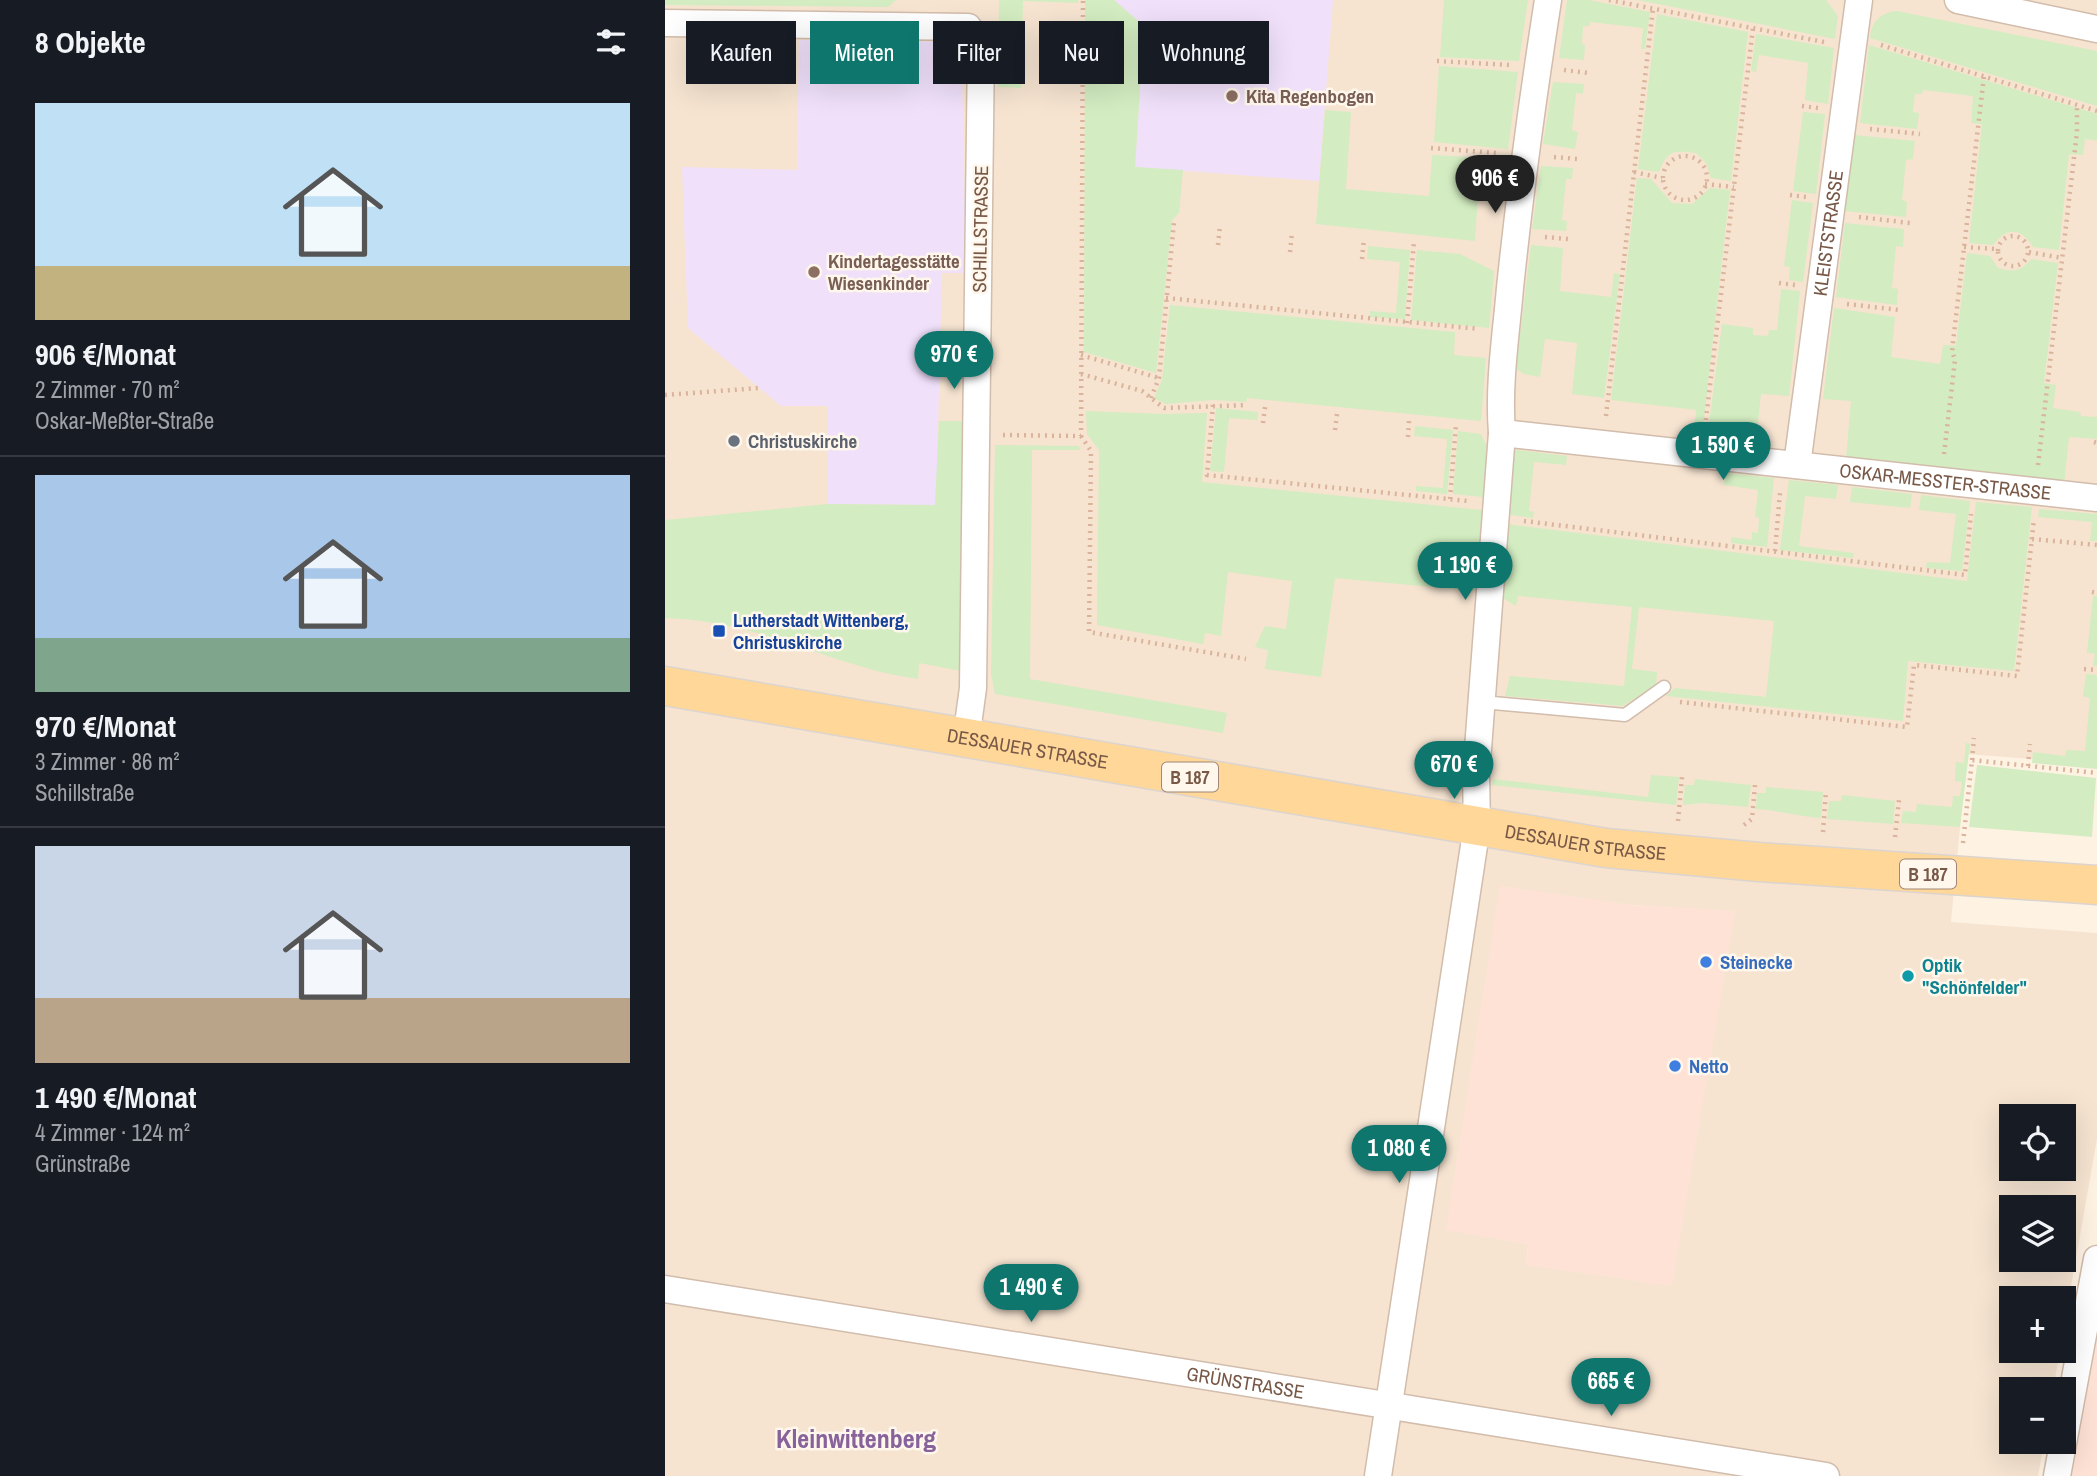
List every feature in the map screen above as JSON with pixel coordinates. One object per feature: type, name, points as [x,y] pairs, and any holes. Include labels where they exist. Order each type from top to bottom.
[{"type":"main road","name":"DESSAUER STRASSE","points":[[665,686],[1607,848],[2097,886]]},
{"type":"street","points":[[1378,1476],[1477,826],[1476,775],[1502,433],[1506,332],[1526,155],[1548,0]]},
{"type":"street","name":"KLEISTSTRASSE","points":[[1790,465],[1819,300],[1859,0]]},
{"type":"street","points":[[1958,0],[2097,29]]},
{"type":"street","name":"SCHILLSTRASSE","points":[[665,23],[968,27],[981,47],[973,688],[966,739]]},
{"type":"street","name":"OSKAR-MESSTER-STRASSE","points":[[1502,433],[2097,498]]},
{"type":"street","points":[[2057,1476],[2097,1259]]},
{"type":"street","name":"GRÜNSTRASSE","points":[[665,1289],[1826,1476]]},
{"type":"lane","points":[[1482,702],[1625,715],[1664,687]]},
{"type":"path","points":[[1083,0],[1081,436],[1091,451],[1089,632],[1246,659]]},
{"type":"path","points":[[1609,0],[1753,28],[1853,42],[1985,76],[2097,111]]},
{"type":"path","points":[[1603,445],[1653,8]]},
{"type":"path","points":[[1702,456],[1753,28]]},
{"type":"path","points":[[1437,61],[1538,67]]},
{"type":"path","points":[[1941,481],[1955,360],[1952,351],[1985,76]]},
{"type":"path","points":[[1650,698],[1907,727],[1914,666],[2017,677],[2035,492],[2077,132],[2077,105]]},
{"type":"path","points":[[1841,126],[1920,134]]},
{"type":"path","points":[[1431,148],[1526,155]]},
{"type":"path","points":[[1685,156],[1697,158],[1706,174],[1702,191],[1693,198],[1682,200],[1670,196],[1662,178],[1672,158],[1685,156]]},
{"type":"path","points":[[1634,173],[1662,178]]},
{"type":"path","points":[[1705,184],[1734,187]]},
{"type":"path","points":[[1830,214],[1910,223]]},
{"type":"path","points":[[1151,398],[1159,378],[1174,222]]},
{"type":"path","points":[[1219,245],[1220,226]]},
{"type":"path","points":[[1290,252],[1291,233]]},
{"type":"path","points":[[1996,249],[2003,239],[2014,235],[2025,241],[2029,252]]},
{"type":"path","points":[[1362,259],[1364,239]]},
{"type":"path","points":[[1407,323],[1414,242]]},
{"type":"path","points":[[1964,247],[1996,249]]},
{"type":"path","points":[[1996,249],[2000,261],[2012,266],[2023,262],[2029,252]]},
{"type":"path","points":[[2029,252],[2062,258]]},
{"type":"path","points":[[1166,298],[1506,332]]},
{"type":"path","points":[[1819,300],[1899,310]]},
{"type":"path","points":[[1081,355],[1159,378]]},
{"type":"path","points":[[1081,374],[1142,391],[1164,408],[1247,405]]},
{"type":"path","points":[[665,395],[759,388]]},
{"type":"path","points":[[1213,405],[1207,475],[1450,499],[1496,511],[1965,575],[1974,485]]},
{"type":"path","points":[[1263,423],[1265,407]]},
{"type":"path","points":[[1335,430],[1337,414]]},
{"type":"path","points":[[1408,437],[1409,421]]},
{"type":"path","points":[[1450,499],[1456,425]]},
{"type":"path","points":[[978,435],[1081,436]]},
{"type":"path","points":[[1775,551],[1790,465]]},
{"type":"path","points":[[2032,539],[2097,545]]},
{"type":"path","points":[[2084,669],[2097,670]]},
{"type":"path","points":[[1960,877],[1974,738]]},
{"type":"path","points":[[2028,766],[2030,744]]},
{"type":"path","points":[[1972,760],[2097,773]]},
{"type":"path","points":[[1675,855],[1682,777]]},
{"type":"path","points":[[1738,860],[1740,829],[1752,819],[1755,785]]},
{"type":"shaded area","points":[[665,0],[2097,0],[2097,764],[1967,754],[1951,922],[2097,933],[2097,1139],[2076,1258],[2076,1195],[1999,1195],[1999,1272],[2074,1272],[2071,1286],[1999,1286],[1999,1363],[2058,1363],[2055,1377],[1999,1377],[1999,1454],[2042,1454],[2038,1476],[665,1476]],"holes":[[[1632,905],[1735,912],[1526,1265],[1528,1244],[1446,1229]]]},
{"type":"shaded area","name":"Kita Regenbogen","points":[[1114,0],[1333,0],[1319,181],[1135,167],[1140,84],[1269,84],[1269,21],[1138,21]]},
{"type":"shaded area","name":"Kindertagesstätte Wiesenkinder","points":[[799,40],[810,40],[810,84],[919,84],[919,42],[933,42],[933,84],[962,84],[966,273],[942,273],[936,505],[827,504],[828,406],[781,406],[688,328],[682,167],[797,170]]},
{"type":"shaded area","points":[[1500,886],[1632,905],[1735,911],[1672,1286],[1526,1265],[1528,1244],[1446,1230]]},
{"type":"shaded area","points":[[2097,1338],[2097,1476],[2070,1476]]},
{"type":"green space","points":[[665,0],[896,0],[888,7],[665,5]]},
{"type":"green space","points":[[999,0],[1078,0],[1078,3],[1023,1],[1023,21],[999,21]]},
{"type":"green space","points":[[1085,0],[1114,0],[1138,21],[1138,84],[1140,84],[1135,167],[1183,170],[1179,213],[1172,220],[1156,373],[1084,352],[1085,84],[1124,84],[1124,21],[1085,21]]},
{"type":"green space","points":[[1444,0],[1528,0],[1519,61],[1440,57]]},
{"type":"green space","points":[[1567,0],[1589,0],[1650,12],[1645,49],[1641,49],[1643,28],[1590,22],[1590,26],[1583,26],[1584,60],[1559,58]]},
{"type":"green space","points":[[1638,0],[1826,0],[1838,16],[1835,39]]},
{"type":"green space","points":[[1897,11],[2097,51],[2097,106],[1870,38],[1872,27],[1878,19],[1886,13]]},
{"type":"green space","points":[[1657,14],[1748,32],[1731,181],[1711,178],[1706,163],[1696,153],[1669,155],[1659,172],[1638,169]]},
{"type":"green space","points":[[1756,34],[1834,48],[1828,104],[1805,100],[1808,63],[1759,55],[1756,72],[1751,71]]},
{"type":"green space","points":[[1869,45],[2097,114],[2097,141],[2085,139],[2083,155],[2069,154],[2059,250],[2033,247],[2024,236],[2014,232],[2004,235],[1993,245],[1969,243],[1982,124],[1971,123],[1973,96],[1923,90],[1922,94],[1915,94],[1913,112],[1919,113],[1917,129],[1860,123]]},
{"type":"green space","points":[[1439,66],[1518,72],[1508,149],[1434,142]]},
{"type":"green space","points":[[1553,82],[1584,84],[1583,94],[1576,93],[1572,130],[1578,132],[1575,149],[1543,144]]},
{"type":"green space","points":[[998,84],[1021,84],[1021,88],[998,87]]},
{"type":"green space","points":[[1325,110],[1351,112],[1346,189],[1429,196],[1432,155],[1506,159],[1505,167],[1480,166],[1475,241],[1316,224]]},
{"type":"green space","points":[[1803,112],[1825,114],[1816,194],[1793,191]]},
{"type":"green space","points":[[1854,135],[1915,141],[1913,159],[1906,160],[1902,200],[1907,202],[1906,217],[1845,211]]},
{"type":"green space","points":[[1541,166],[1573,168],[1572,179],[1566,179],[1562,220],[1567,221],[1566,231],[1532,229]]},
{"type":"green space","points":[[1637,178],[1651,179],[1672,203],[1692,204],[1710,188],[1730,190],[1701,445],[1693,444],[1696,410],[1611,400]]},
{"type":"green space","points":[[1792,200],[1813,203],[1803,282],[1789,280],[1790,267],[1784,266]]},
{"type":"green space","points":[[1845,223],[1904,229],[1903,247],[1896,246],[1892,288],[1898,289],[1897,305],[1836,297]]},
{"type":"green space","points":[[1531,245],[1563,248],[1560,291],[1611,297],[1614,273],[1620,274],[1604,398],[1572,394],[1577,343],[1545,339],[1540,377],[1524,374],[1516,369]]},
{"type":"green space","points":[[1368,246],[1410,250],[1405,319],[1370,317],[1370,311],[1396,313],[1400,262],[1367,259]]},
{"type":"green space","points":[[1417,250],[1460,254],[1494,271],[1489,328],[1411,320]]},
{"type":"green space","points":[[1967,253],[1990,256],[1998,268],[2008,270],[2020,269],[2031,259],[2058,263],[2044,383],[2056,385],[2053,408],[2080,412],[2081,416],[2097,417],[2097,439],[2069,437],[2064,485],[1846,459],[1851,401],[1823,399],[1834,308],[1895,317],[1891,357],[1940,364],[1943,345],[1956,346]]},
{"type":"green space","points":[[1781,289],[1800,291],[1789,396],[1761,394],[1755,451],[1706,446],[1722,324],[1753,328],[1753,335],[1768,336],[1769,330],[1777,330]]},
{"type":"green space","points":[[1170,305],[1455,332],[1454,355],[1486,358],[1481,421],[1247,398],[1246,402],[1213,400],[1166,404],[1154,398],[1162,380]]},
{"type":"green space","points":[[1216,408],[1258,412],[1257,420],[1229,418],[1224,472],[1210,471]]},
{"type":"green space","points":[[1086,411],[1207,413],[1202,482],[1482,510],[1475,591],[1335,578],[1321,677],[1265,669],[1268,650],[1255,647],[1265,626],[1286,629],[1292,581],[1228,572],[1221,636],[1205,633],[1203,644],[1097,625],[1099,450],[1087,434]]},
{"type":"green space","points":[[939,421],[964,421],[961,671],[919,663],[918,679],[894,675],[745,630],[720,624],[665,618],[665,520],[827,504],[935,505]]},
{"type":"green space","points":[[1415,426],[1453,430],[1447,494],[1416,491],[1416,486],[1443,488],[1447,439],[1414,436]]},
{"type":"green space","points":[[1458,431],[1481,434],[1487,447],[1483,497],[1453,494]]},
{"type":"green space","points":[[995,445],[1079,446],[1080,450],[1032,450],[1030,679],[1227,713],[1223,733],[995,694],[991,674]]},
{"type":"green space","points":[[1510,449],[1567,456],[1566,465],[1534,462],[1529,511],[1534,512],[1533,518],[1511,515],[1505,510]]},
{"type":"green space","points":[[1725,473],[1774,478],[1767,547],[1731,543],[1731,537],[1752,540],[1752,532],[1758,533],[1759,518],[1755,517],[1758,490],[1724,485]]},
{"type":"green space","points":[[1789,480],[1838,485],[1836,499],[1805,496],[1799,546],[1854,553],[1853,558],[1780,550]]},
{"type":"green space","points":[[1852,487],[1912,494],[1910,508],[1850,502]]},
{"type":"green space","points":[[1921,495],[1970,501],[1962,571],[1926,568],[1927,562],[1950,563],[1956,514],[1919,510]]},
{"type":"green space","points":[[1976,502],[2032,507],[2014,671],[1908,661],[1903,721],[1666,696],[1675,688],[1766,697],[1774,621],[1639,607],[1632,669],[1657,672],[1656,686],[1623,706],[1505,696],[1510,676],[1624,686],[1632,607],[1518,596],[1516,606],[1501,597],[1506,524],[1967,581]]},
{"type":"green space","points":[[2039,509],[2097,514],[2097,541],[2090,541],[2092,522],[2038,517]]},
{"type":"green space","points":[[2093,596],[2097,596],[2097,666],[2093,666],[2095,654],[2087,653]]},
{"type":"green space","points":[[2086,674],[2097,675],[2097,769],[2032,763],[2033,752],[2065,756],[2066,750],[2085,751],[2090,698],[2083,696]]},
{"type":"green space","points":[[1966,743],[1970,744],[1960,827],[1901,823],[1903,811],[1916,812],[1917,804],[1952,807],[1953,796],[1960,796],[1962,782],[1955,781],[1956,762],[1964,763]]},
{"type":"green space","points":[[1977,765],[2096,778],[2092,837],[1969,827]]},
{"type":"green space","points":[[1651,775],[1679,777],[1676,805],[1492,785],[1493,779],[1648,797]]},
{"type":"green space","points":[[1695,779],[1751,785],[1748,807],[1702,803],[1683,805],[1685,785],[1694,785]]},
{"type":"green space","points":[[1766,787],[1823,792],[1821,818],[1756,809],[1757,793],[1766,793]]},
{"type":"green space","points":[[1842,795],[1895,801],[1893,824],[1827,819],[1829,801],[1841,801]]},
{"type":"place","name":"Kita Regenbogen","points":[[1232,96]]},
{"type":"place","name":"Kindertagesstätte Wiesenkinder","points":[[814,272]]},
{"type":"place","name":"Christuskirche","points":[[734,441]]},
{"type":"place","name":"Lutherstadt Wittenberg, Christuskirche","points":[[719,631]]},
{"type":"place","name":"Steinecke","points":[[1706,962]]},
{"type":"place","name":"Optik \"Schönfelder\"","points":[[1908,976]]},
{"type":"place","name":"Netto","points":[[1675,1066]]},
{"type":"district","name":"Kleinwittenberg","points":[[856,1438]]}]
